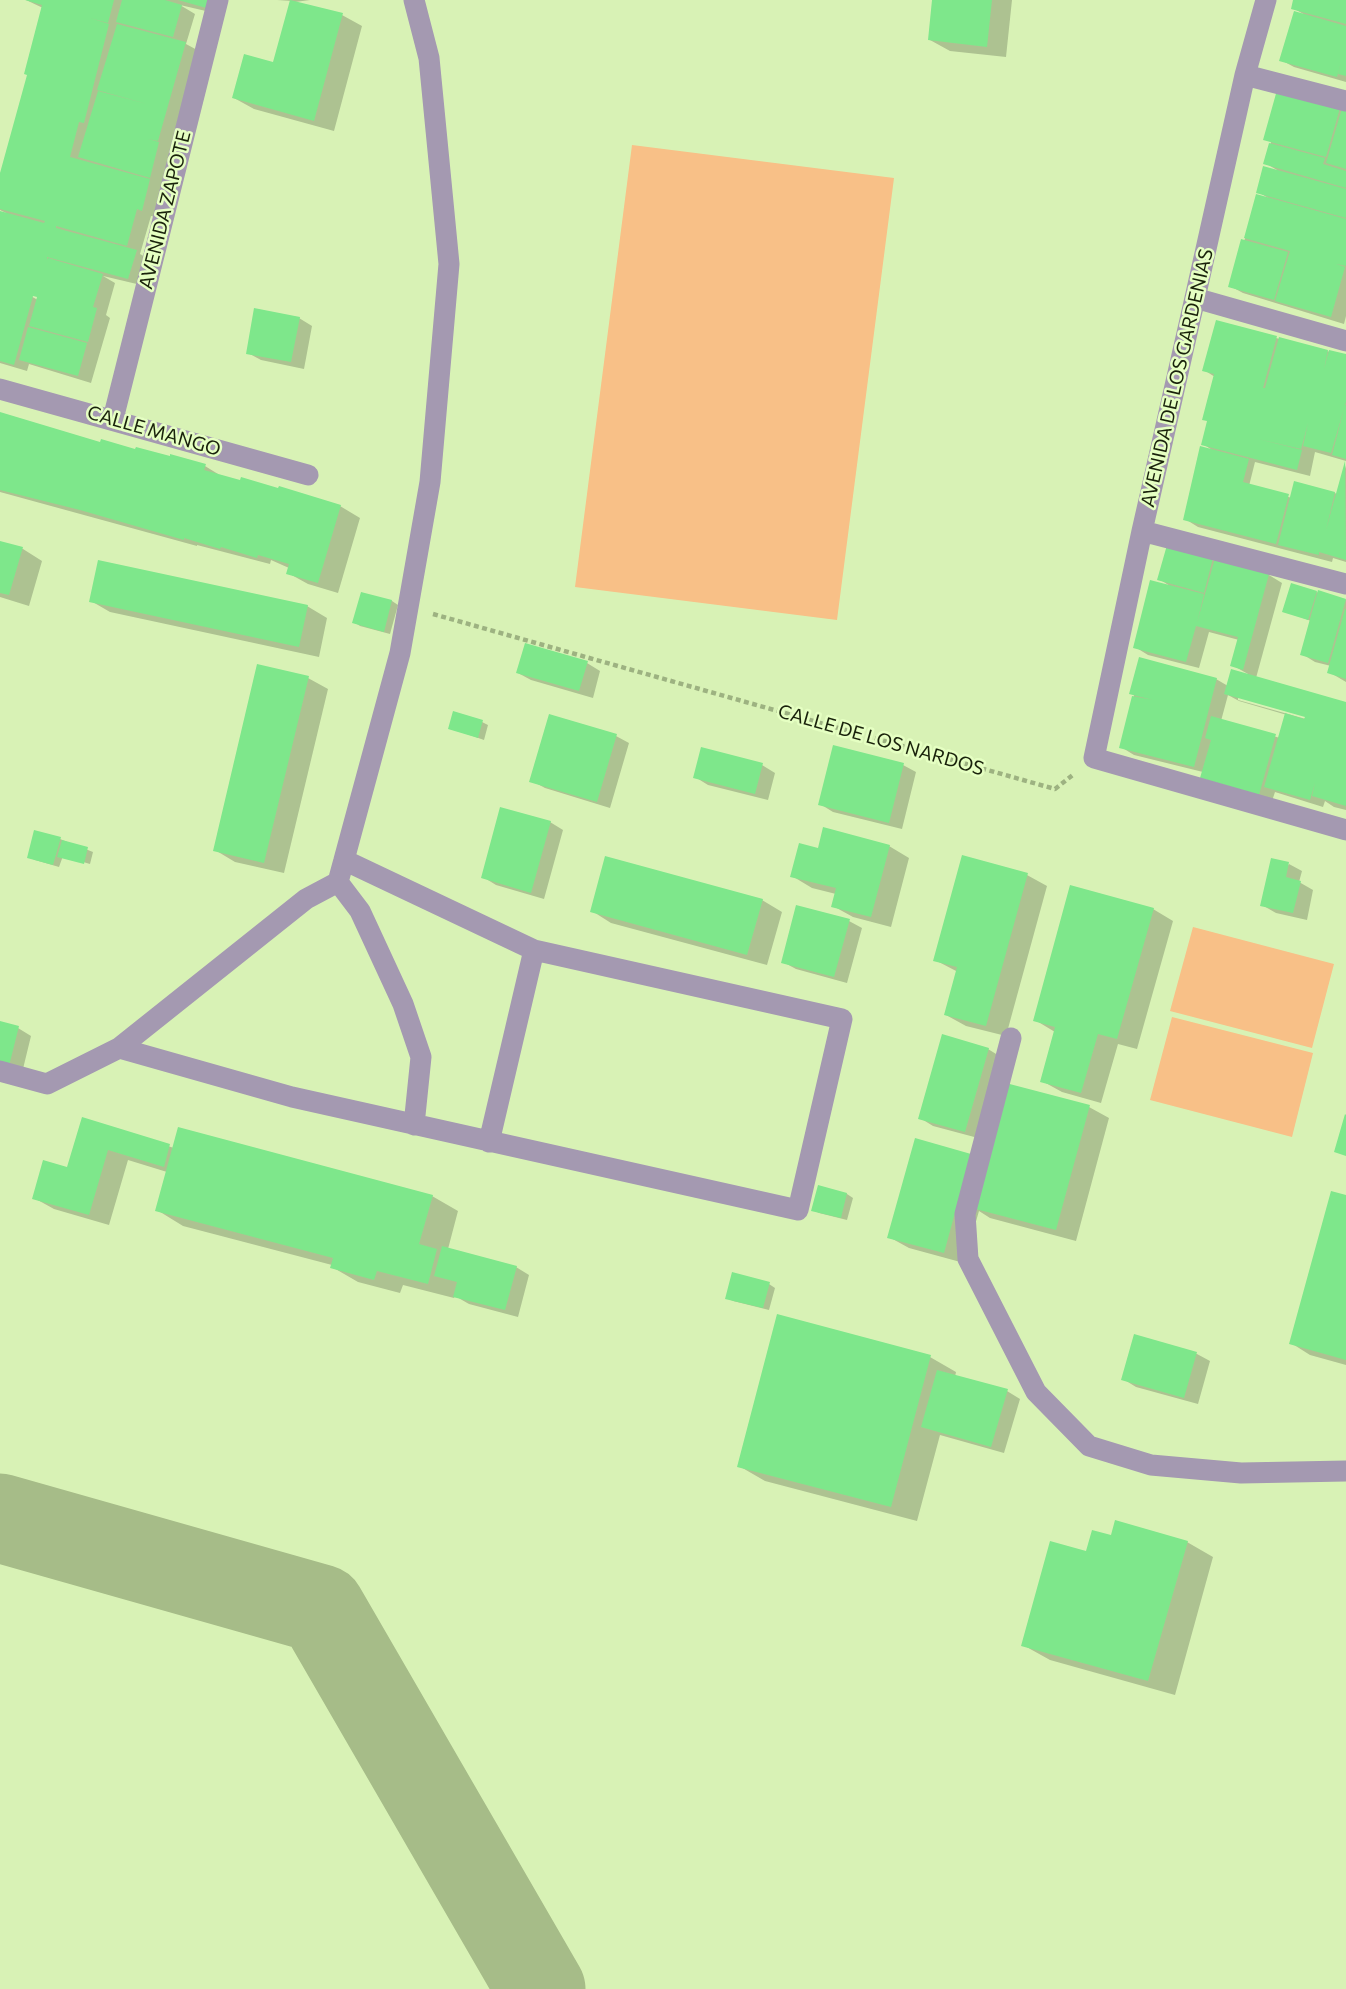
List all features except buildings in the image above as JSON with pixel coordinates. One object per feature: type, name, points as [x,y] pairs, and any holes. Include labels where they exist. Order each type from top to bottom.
[{"type":"street","name":"AVENIDA ZAPOTE","points":[[113,419],[218,0]]},
{"type":"street","points":[[0,1071],[47,1084],[119,1048],[306,899],[338,882],[400,653],[430,482],[449,264],[429,58],[414,0]]},
{"type":"street","name":"AVENIDA DE LOS GARDENIAS","points":[[1094,758],[1142,531],[1245,75],[1265,0]]},
{"type":"street","points":[[1245,75],[1346,101]]},
{"type":"street","points":[[1195,298],[1346,341]]},
{"type":"street","name":"CALLE MANGO","points":[[0,389],[309,475]]},
{"type":"street","points":[[1142,531],[1346,584]]},
{"type":"street","points":[[1094,758],[1346,830]]},
{"type":"street","points":[[119,1048],[292,1097],[798,1210],[842,1019],[534,950],[344,860]]},
{"type":"street","points":[[338,882],[360,911],[403,1004],[421,1057],[414,1125]]},
{"type":"street","points":[[489,1142],[534,950]]},
{"type":"street","points":[[1011,1038],[965,1214],[968,1259],[1036,1392],[1088,1446],[1151,1465],[1241,1473],[1346,1471]]},
{"type":"path","name":"CALLE DE LOS NARDOS","points":[[408,607],[1055,789],[1094,758]]},
{"type":"shaded area","points":[[632,145],[894,178],[837,620],[575,587]]},
{"type":"shaded area","points":[[1193,927],[1334,964],[1312,1048],[1170,1011]]},
{"type":"shaded area","points":[[1172,1017],[1313,1053],[1292,1137],[1150,1100]]},
{"type":"taxiway","points":[[0,1518],[321,1609],[541,1989]]}]
